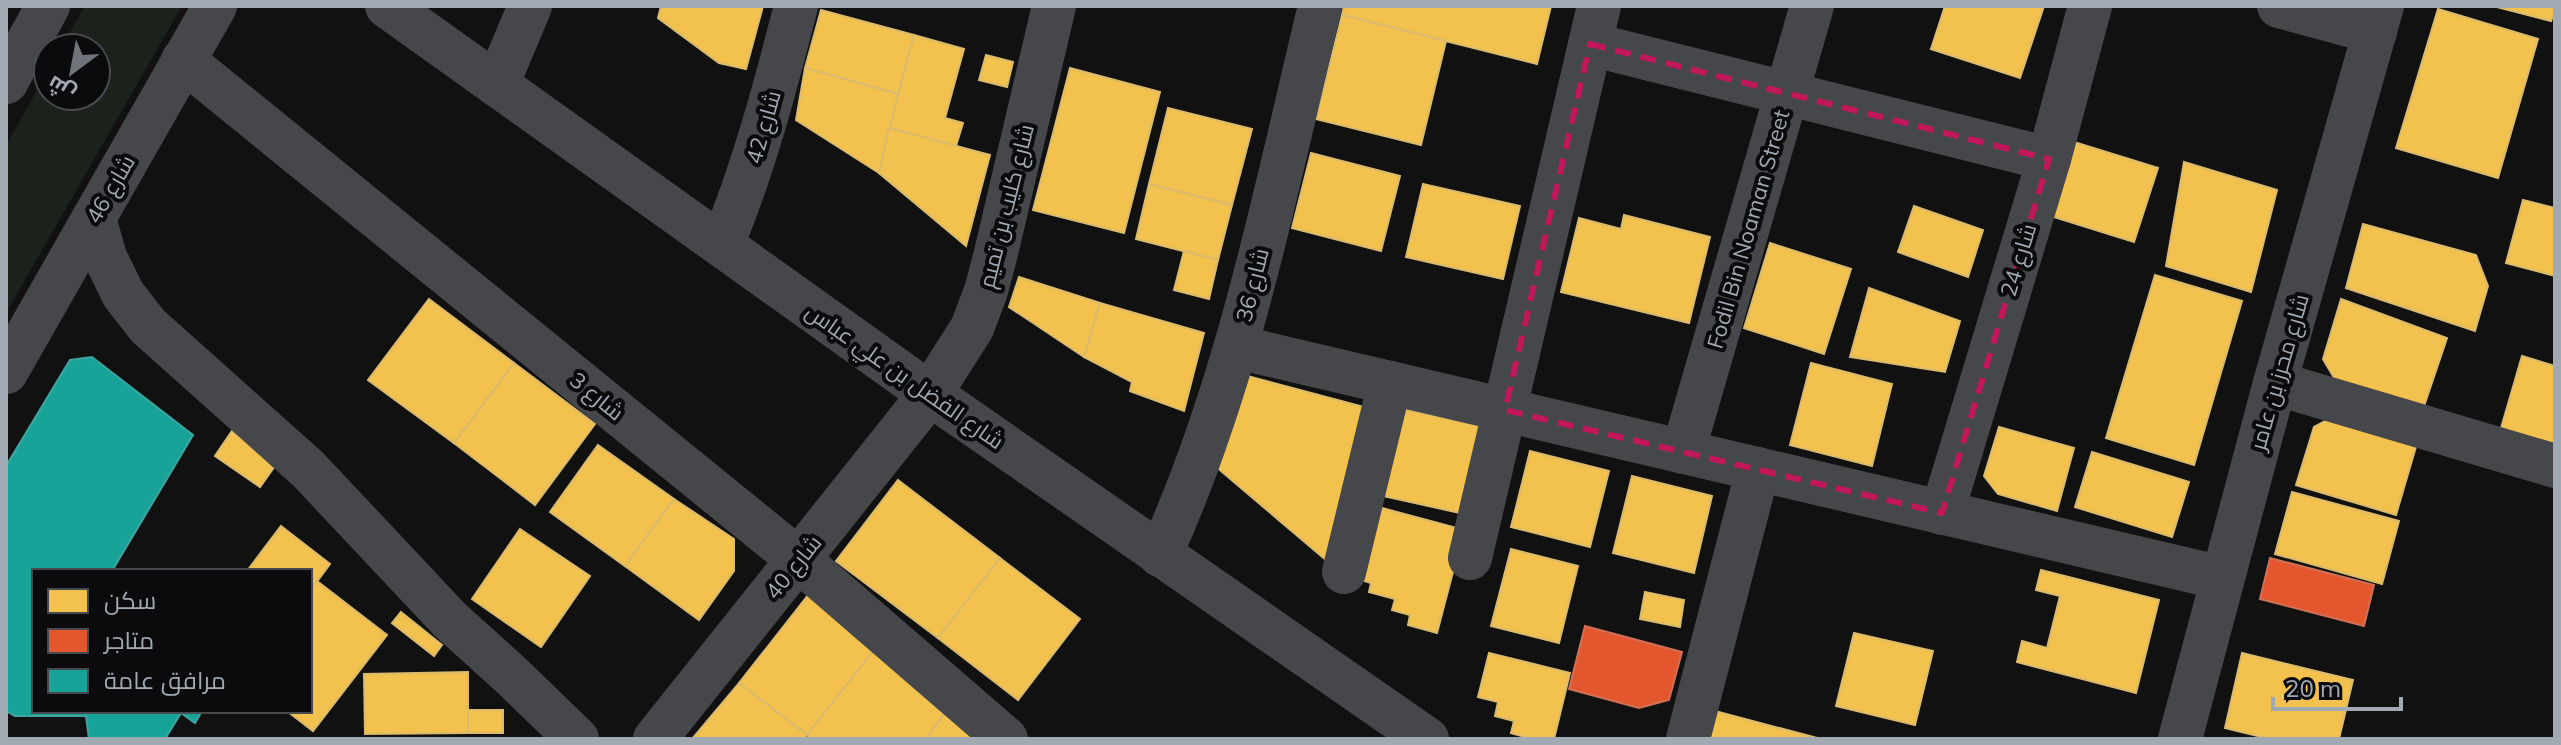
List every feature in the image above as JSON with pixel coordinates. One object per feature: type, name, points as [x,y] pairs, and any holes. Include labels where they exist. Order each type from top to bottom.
[{"type":"street","points":[[6,82],[48,6]]},
{"type":"street","name":"شارع 46","points":[[6,372],[215,6]]},
{"type":"street","name":"شارع الفضل بن علي عباس","points":[[387,6],[930,394],[1427,739]]},
{"type":"street","points":[[497,85],[530,6]]},
{"type":"street","name":"شارع 42","points":[[722,245],[744,192],[761,138],[796,6]]},
{"type":"street","name":"شارع كليب بن تميم","points":[[930,394],[972,328],[986,291],[1054,6]]},
{"type":"street","name":"شارع 36","points":[[1160,555],[1201,459],[1237,347],[1320,6]]},
{"type":"street","name":"Fodil Bin Noaman Street","points":[[1683,452],[1812,6]]},
{"type":"street","name":"شارع 24","points":[[1942,513],[2049,159],[2090,6]]},
{"type":"street","points":[[2279,6],[2379,19]]},
{"type":"street","name":"شارع محرز بن عامر","points":[[2180,739],[2275,383],[2379,19]]},
{"type":"street","points":[[1470,558],[1595,25],[1787,93],[2049,159]]},
{"type":"street","name":"شارع 3","points":[[183,60],[799,560],[1006,739]]},
{"type":"street","points":[[94,218],[105,257],[123,294],[148,326],[308,469],[429,600],[577,739]]},
{"type":"street","points":[[1237,347],[2222,578]]},
{"type":"street","points":[[1344,572],[1390,383]]},
{"type":"street","points":[[2275,383],[2555,466]]},
{"type":"street","name":"شارع 40","points":[[655,739],[930,394]]},
{"type":"street","points":[[1688,739],[1758,469]]},
{"type":"highlighted area","points":[[1590,44],[2049,159],[1942,513],[1505,410]]},
{"type":"shaded area","points":[[85,6],[182,6],[6,313],[6,145],[32,99],[32,112],[112,112],[112,32],[70,32]]},
{"type":"building: سكن","points":[[661,6],[763,6],[746,69],[719,63],[658,18]]},
{"type":"building: سكن","points":[[1344,6],[1551,6],[1537,64],[1342,15]]},
{"type":"building: سكن","points":[[1945,6],[2044,6],[2020,78],[1931,49]]},
{"type":"building: سكن","points":[[2493,6],[2555,6],[2555,10],[2551,21]]},
{"type":"building: سكن","points":[[2438,9],[2538,39],[2498,178],[2396,148]]},
{"type":"building: سكن","points":[[821,10],[914,35],[898,94],[805,68]]},
{"type":"building: سكن","points":[[1342,15],[1446,41],[1421,145],[1316,119]]},
{"type":"building: سكن","points":[[914,35],[964,49],[945,118],[963,123],[956,146],[889,128]]},
{"type":"building: سكن","points":[[986,55],[1013,62],[1007,87],[979,80]]},
{"type":"building: سكن","points":[[805,68],[898,94],[879,173],[796,120]]},
{"type":"building: سكن","points":[[1070,68],[1160,92],[1124,233],[1033,210]]},
{"type":"building: سكن","points":[[1168,108],[1252,129],[1232,205],[1149,184]]},
{"type":"building: سكن","points":[[889,128],[990,155],[966,246],[879,173]]},
{"type":"building: سكن","points":[[2074,142],[2158,168],[2134,242],[2051,216]]},
{"type":"building: سكن","points":[[1311,153],[1400,176],[1381,251],[1292,228]]},
{"type":"building: سكن","points":[[2184,162],[2277,190],[2251,292],[2166,266]]},
{"type":"building: سكن","points":[[1149,184],[1232,205],[1218,260],[1136,239]]},
{"type":"building: سكن","points":[[1423,184],[1520,206],[1503,279],[1406,257]]},
{"type":"building: سكن","points":[[2523,200],[2555,208],[2555,276],[2506,263]]},
{"type":"building: سكن","points":[[1914,206],[1983,230],[1968,277],[1898,252]]},
{"type":"building: سكن","points":[[1624,215],[1710,237],[1689,323],[1561,292],[1579,218],[1621,229]]},
{"type":"building: سكن","points":[[2363,224],[2476,255],[2488,286],[2475,331],[2346,288]]},
{"type":"building: سكن","points":[[1770,243],[1851,269],[1824,354],[1744,328]]},
{"type":"building: سكن","points":[[1184,251],[1218,260],[1209,299],[1174,290]]},
{"type":"building: سكن","points":[[2155,275],[2242,301],[2194,465],[2106,438]]},
{"type":"building: سكن","points":[[1019,277],[1100,303],[1084,357],[1009,307]]},
{"type":"building: سكن","points":[[1869,288],[1960,321],[1945,372],[1850,357]]},
{"type":"building: سكن","points":[[429,299],[514,363],[454,443],[368,380]]},
{"type":"building: سكن","points":[[2341,299],[2447,338],[2421,415],[2343,393],[2323,359]]},
{"type":"building: سكن","points":[[1100,303],[1204,333],[1184,411],[1130,391],[1132,382],[1084,357]]},
{"type":"building: سكن","points":[[2522,356],[2555,366],[2555,442],[2545,446],[2499,435]]},
{"type":"building: سكن","points":[[514,363],[595,424],[535,505],[454,443]]},
{"type":"building: سكن","points":[[1811,363],[1892,384],[1872,466],[1790,445]]},
{"type":"building: سكن","points":[[1240,374],[1375,410],[1333,566],[1215,466]]},
{"type":"building: سكن","points":[[1394,407],[1480,426],[1460,513],[1374,494]]},
{"type":"building: سكن","points":[[2338,414],[2420,433],[2396,515],[2296,485],[2314,427]]},
{"type":"building: سكن","points":[[1999,427],[2074,448],[2057,511],[1998,494],[1984,476]]},
{"type":"building: سكن","points":[[232,431],[277,463],[260,487],[215,456]]},
{"type":"building: سكن","points":[[598,445],[674,499],[625,566],[550,512]]},
{"type":"building: سكن","points":[[1530,451],[1609,471],[1590,547],[1511,527]]},
{"type":"building: سكن","points":[[2092,452],[2189,482],[2172,537],[2075,507]]},
{"type":"building: سكن","points":[[1632,476],[1712,496],[1694,573],[1613,553]]},
{"type":"building: سكن","points":[[898,480],[1000,558],[938,638],[836,561]]},
{"type":"building: سكن","points":[[2292,492],[2399,521],[2382,584],[2275,554]]},
{"type":"building: سكن","points":[[674,499],[734,539],[734,571],[699,620],[625,566]]},
{"type":"building: سكن","points":[[1371,505],[1464,530],[1437,633],[1408,625],[1410,615],[1392,610],[1395,599],[1369,592],[1371,583],[1352,577]]},
{"type":"building: سكن","points":[[281,526],[330,564],[312,588],[312,569],[249,569]]},
{"type":"building: سكن","points":[[520,529],[590,576],[541,647],[472,599]]},
{"type":"building: سكن","points":[[1511,549],[1578,566],[1559,643],[1491,626]]},
{"type":"building: سكن","points":[[1000,558],[1080,619],[1018,700],[938,638]]},
{"type":"building: سكن","points":[[2041,570],[2159,600],[2136,693],[2017,662],[2022,641],[2047,648],[2060,596],[2036,590]]},
{"type":"building: سكن","points":[[317,581],[387,635],[313,731],[290,713],[312,713],[312,588]]},
{"type":"building: سكن","points":[[1645,592],[1684,600],[1680,627],[1640,619]]},
{"type":"building: سكن","points":[[809,594],[874,650],[807,735],[739,683]]},
{"type":"building: سكن","points":[[401,612],[442,645],[434,656],[392,623]]},
{"type":"building: سكن","points":[[1854,633],[1933,651],[1915,725],[1836,706]]},
{"type":"building: سكن","points":[[874,650],[945,713],[926,739],[813,739],[807,735]]},
{"type":"building: سكن","points":[[1489,653],[1570,673],[1554,739],[1532,739],[1511,733],[1514,721],[1495,716],[1498,702],[1478,697]]},
{"type":"building: سكن","points":[[2242,653],[2353,680],[2339,739],[2270,739],[2225,728]]},
{"type":"building: سكن","points":[[468,672],[468,733],[365,734],[364,674]]},
{"type":"building: سكن","points":[[739,683],[807,735],[804,739],[692,739]]},
{"type":"building: سكن","points":[[468,710],[503,710],[503,733],[468,733]]},
{"type":"building: سكن","points":[[1715,711],[1821,739],[1708,739]]},
{"type":"building: سكن","points":[[945,713],[974,739],[926,739]]},
{"type":"building: متاجر","points":[[2270,558],[2374,585],[2364,626],[2260,599]]},
{"type":"building: متاجر","points":[[1585,626],[1682,652],[1669,700],[1639,708],[1569,689]]},
{"type":"building: مرافق عامة","points":[[92,357],[193,435],[113,569],[32,569],[32,713],[181,713],[165,739],[89,739],[86,716],[15,716],[6,711],[6,466],[70,360]]},
{"type":"building: مرافق عامة","points":[[181,713],[201,713],[195,723]]}]
